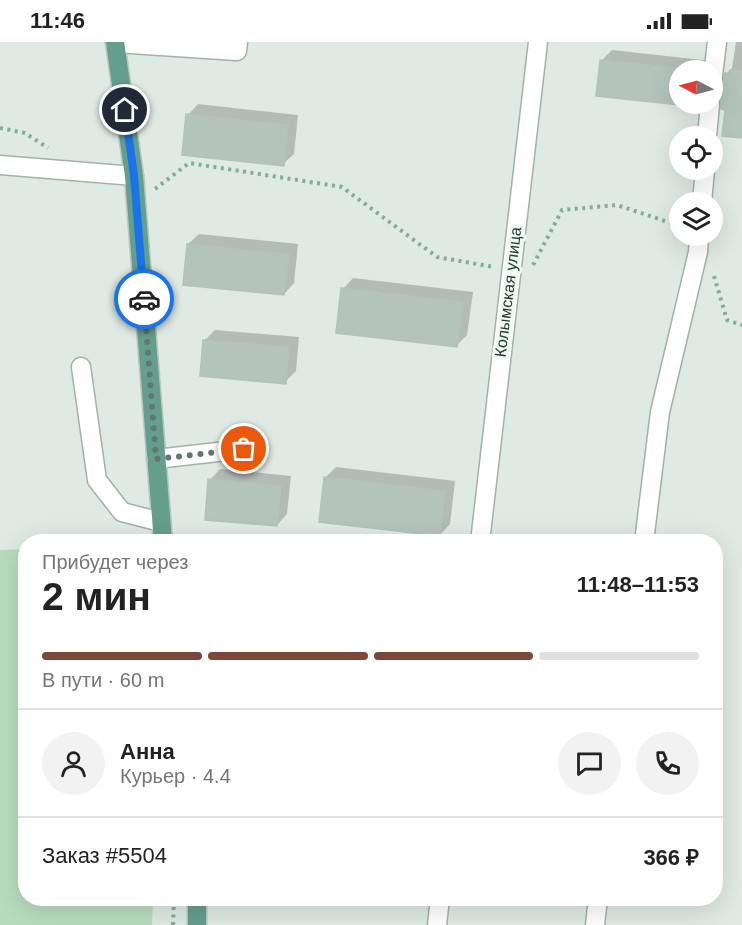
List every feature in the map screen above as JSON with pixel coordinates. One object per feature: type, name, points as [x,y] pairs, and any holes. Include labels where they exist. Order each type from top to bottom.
[{"type":"main road","points":[[115,42],[134,176],[162,534]]},
{"type":"main road","points":[[197,906],[197,925]]},
{"type":"street","points":[[115,42],[237,51],[238,42]]},
{"type":"street","name":"Колымская улица","points":[[481,534],[538,42]]},
{"type":"street","points":[[715,60],[717,42]]},
{"type":"street","points":[[0,165],[134,176]]},
{"type":"street","points":[[645,534],[660,412],[698,246]]},
{"type":"street","points":[[81,367],[97,480],[122,512],[161,522]]},
{"type":"street","points":[[156,459],[244,449]]},
{"type":"street","points":[[437,925],[439,906]]},
{"type":"street","points":[[595,925],[597,906]]},
{"type":"path","points":[[154,189],[189,163],[342,187],[437,257],[530,272],[562,210],[617,205],[669,222]]},
{"type":"path","points":[[711,267],[727,320],[742,325]]},
{"type":"path","points":[[173,925],[174,906]]},
{"type":"green space","points":[[18,549],[18,906],[153,906],[152,925],[0,925],[0,550]]},
{"type":"building","points":[[600,60],[669,67],[669,104],[596,96]]},
{"type":"building","points":[[730,70],[742,71],[742,138],[723,136],[725,110],[723,110],[723,82],[725,73],[730,74]]},
{"type":"building","points":[[186,114],[288,125],[284,166],[182,155]]},
{"type":"building","points":[[187,244],[289,254],[284,295],[183,285]]},
{"type":"building","points":[[341,288],[463,302],[457,347],[336,333]]},
{"type":"building","points":[[203,340],[289,347],[286,384],[200,376]]},
{"type":"building","points":[[324,477],[445,491],[440,534],[319,522]]},
{"type":"building","points":[[208,479],[281,486],[277,526],[205,520]]},
{"type":"way so far","points":[[144,299],[156,459],[244,449]]},
{"type":"route","points":[[125,110],[134,176],[144,299]]}]
